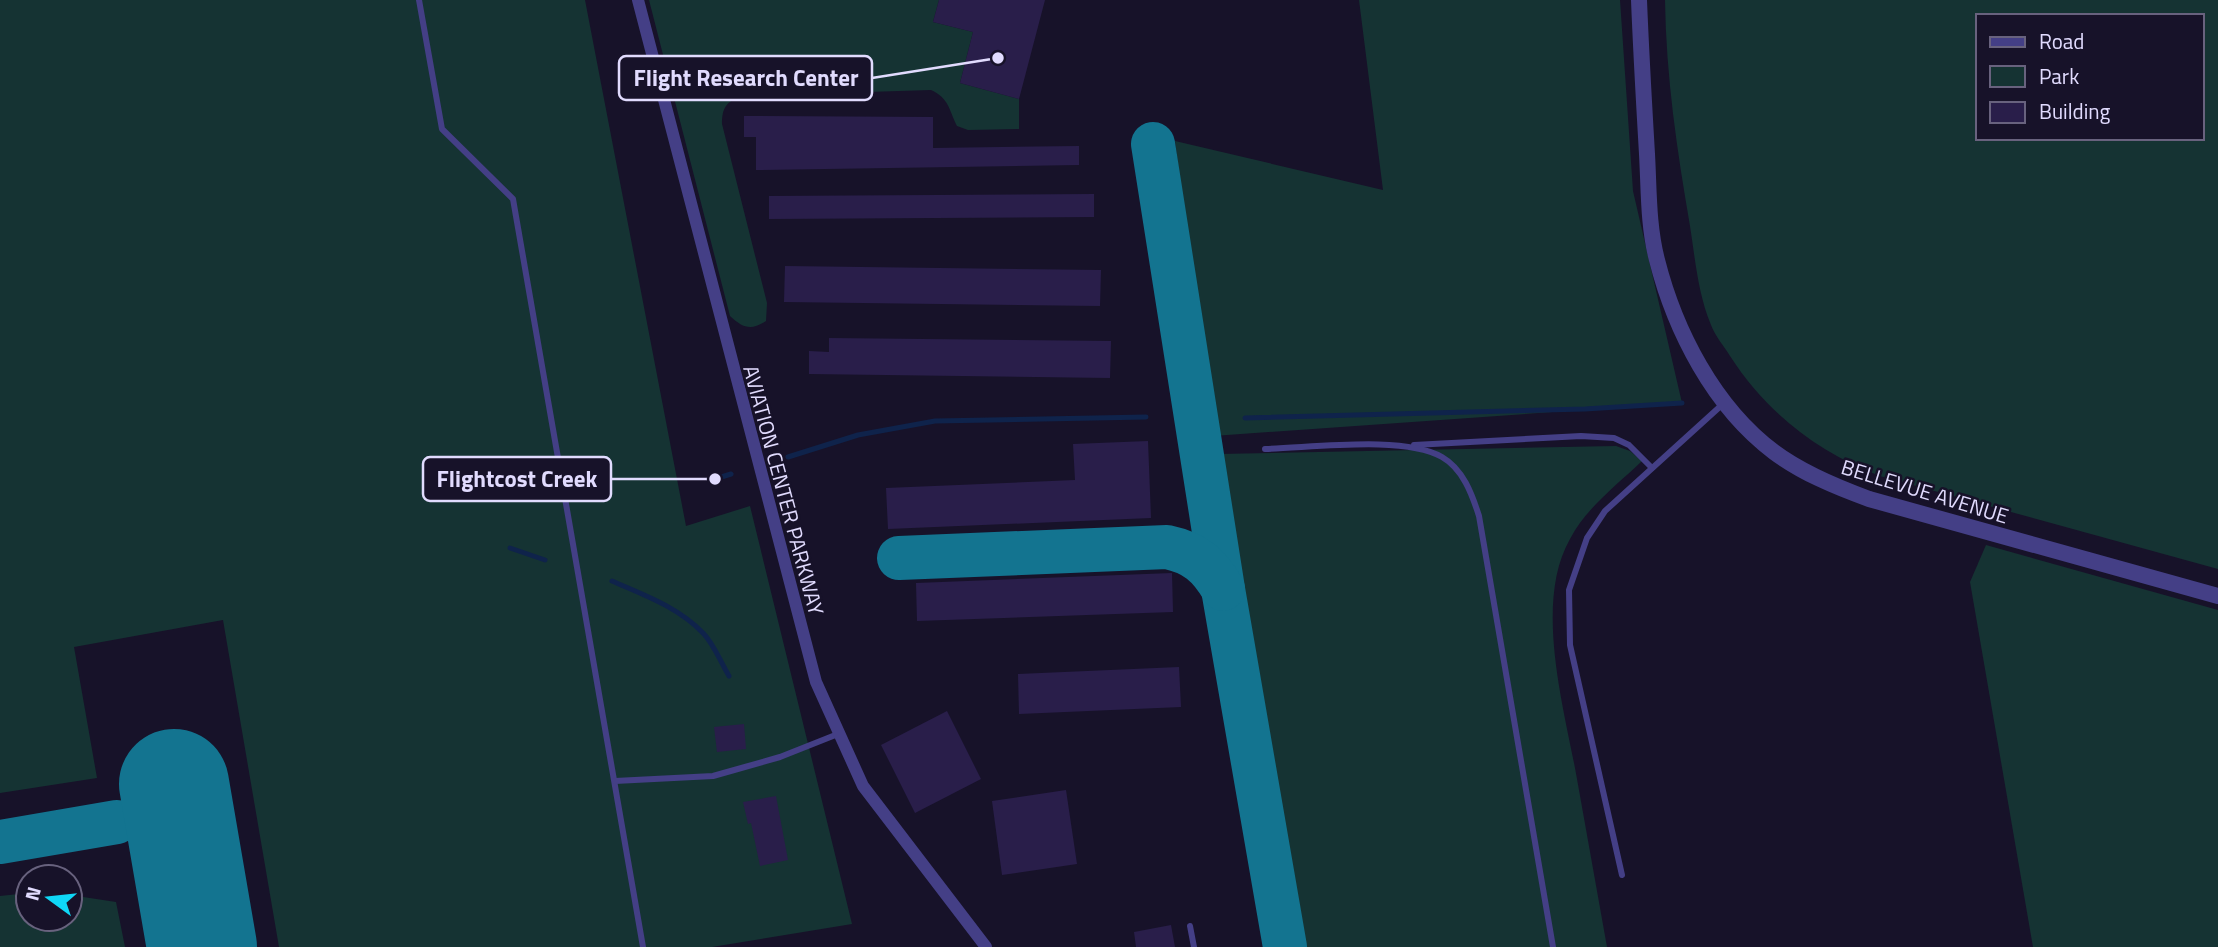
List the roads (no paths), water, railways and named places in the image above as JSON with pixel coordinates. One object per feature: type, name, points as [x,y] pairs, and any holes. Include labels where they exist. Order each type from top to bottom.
[{"type":"street","name":"AVIATION CENTER PARKWAY","points":[[638,0],[781,557],[816,682],[863,786],[986,947]]},
{"type":"street","name":"BELLEVUE AVENUE","points":[[1639,0],[1650,218],[1657,260],[1684,337],[1725,401],[1773,452],[1825,483],[1869,499],[2218,596]]},
{"type":"lane","points":[[419,0],[442,129],[513,199],[643,947]]},
{"type":"lane","points":[[1622,875],[1570,645],[1569,590],[1576,561],[1599,520],[1725,401]]},
{"type":"lane","points":[[1265,449],[1406,446],[1581,436],[1614,438],[1629,445],[1652,468]]},
{"type":"lane","points":[[1406,446],[1445,458],[1461,474],[1472,494],[1479,516],[1553,947]]},
{"type":"lane","points":[[615,781],[713,776],[780,757],[838,734]]},
{"type":"lane","points":[[1190,926],[1194,947]]},
{"type":"waterway","points":[[1245,418],[1585,409],[1682,403]]},
{"type":"waterway","points":[[788,457],[858,435],[935,421],[1146,417]]},
{"type":"waterway","points":[[715,479],[731,474]]},
{"type":"waterway","points":[[510,548],[545,560]]},
{"type":"waterway","points":[[612,581],[660,602],[693,624],[711,643],[729,676]]},
{"type":"place","name":"Flight Research Center","points":[[998,58]]},
{"type":"place","name":"Flightcost Creek","points":[[715,479]]}]
